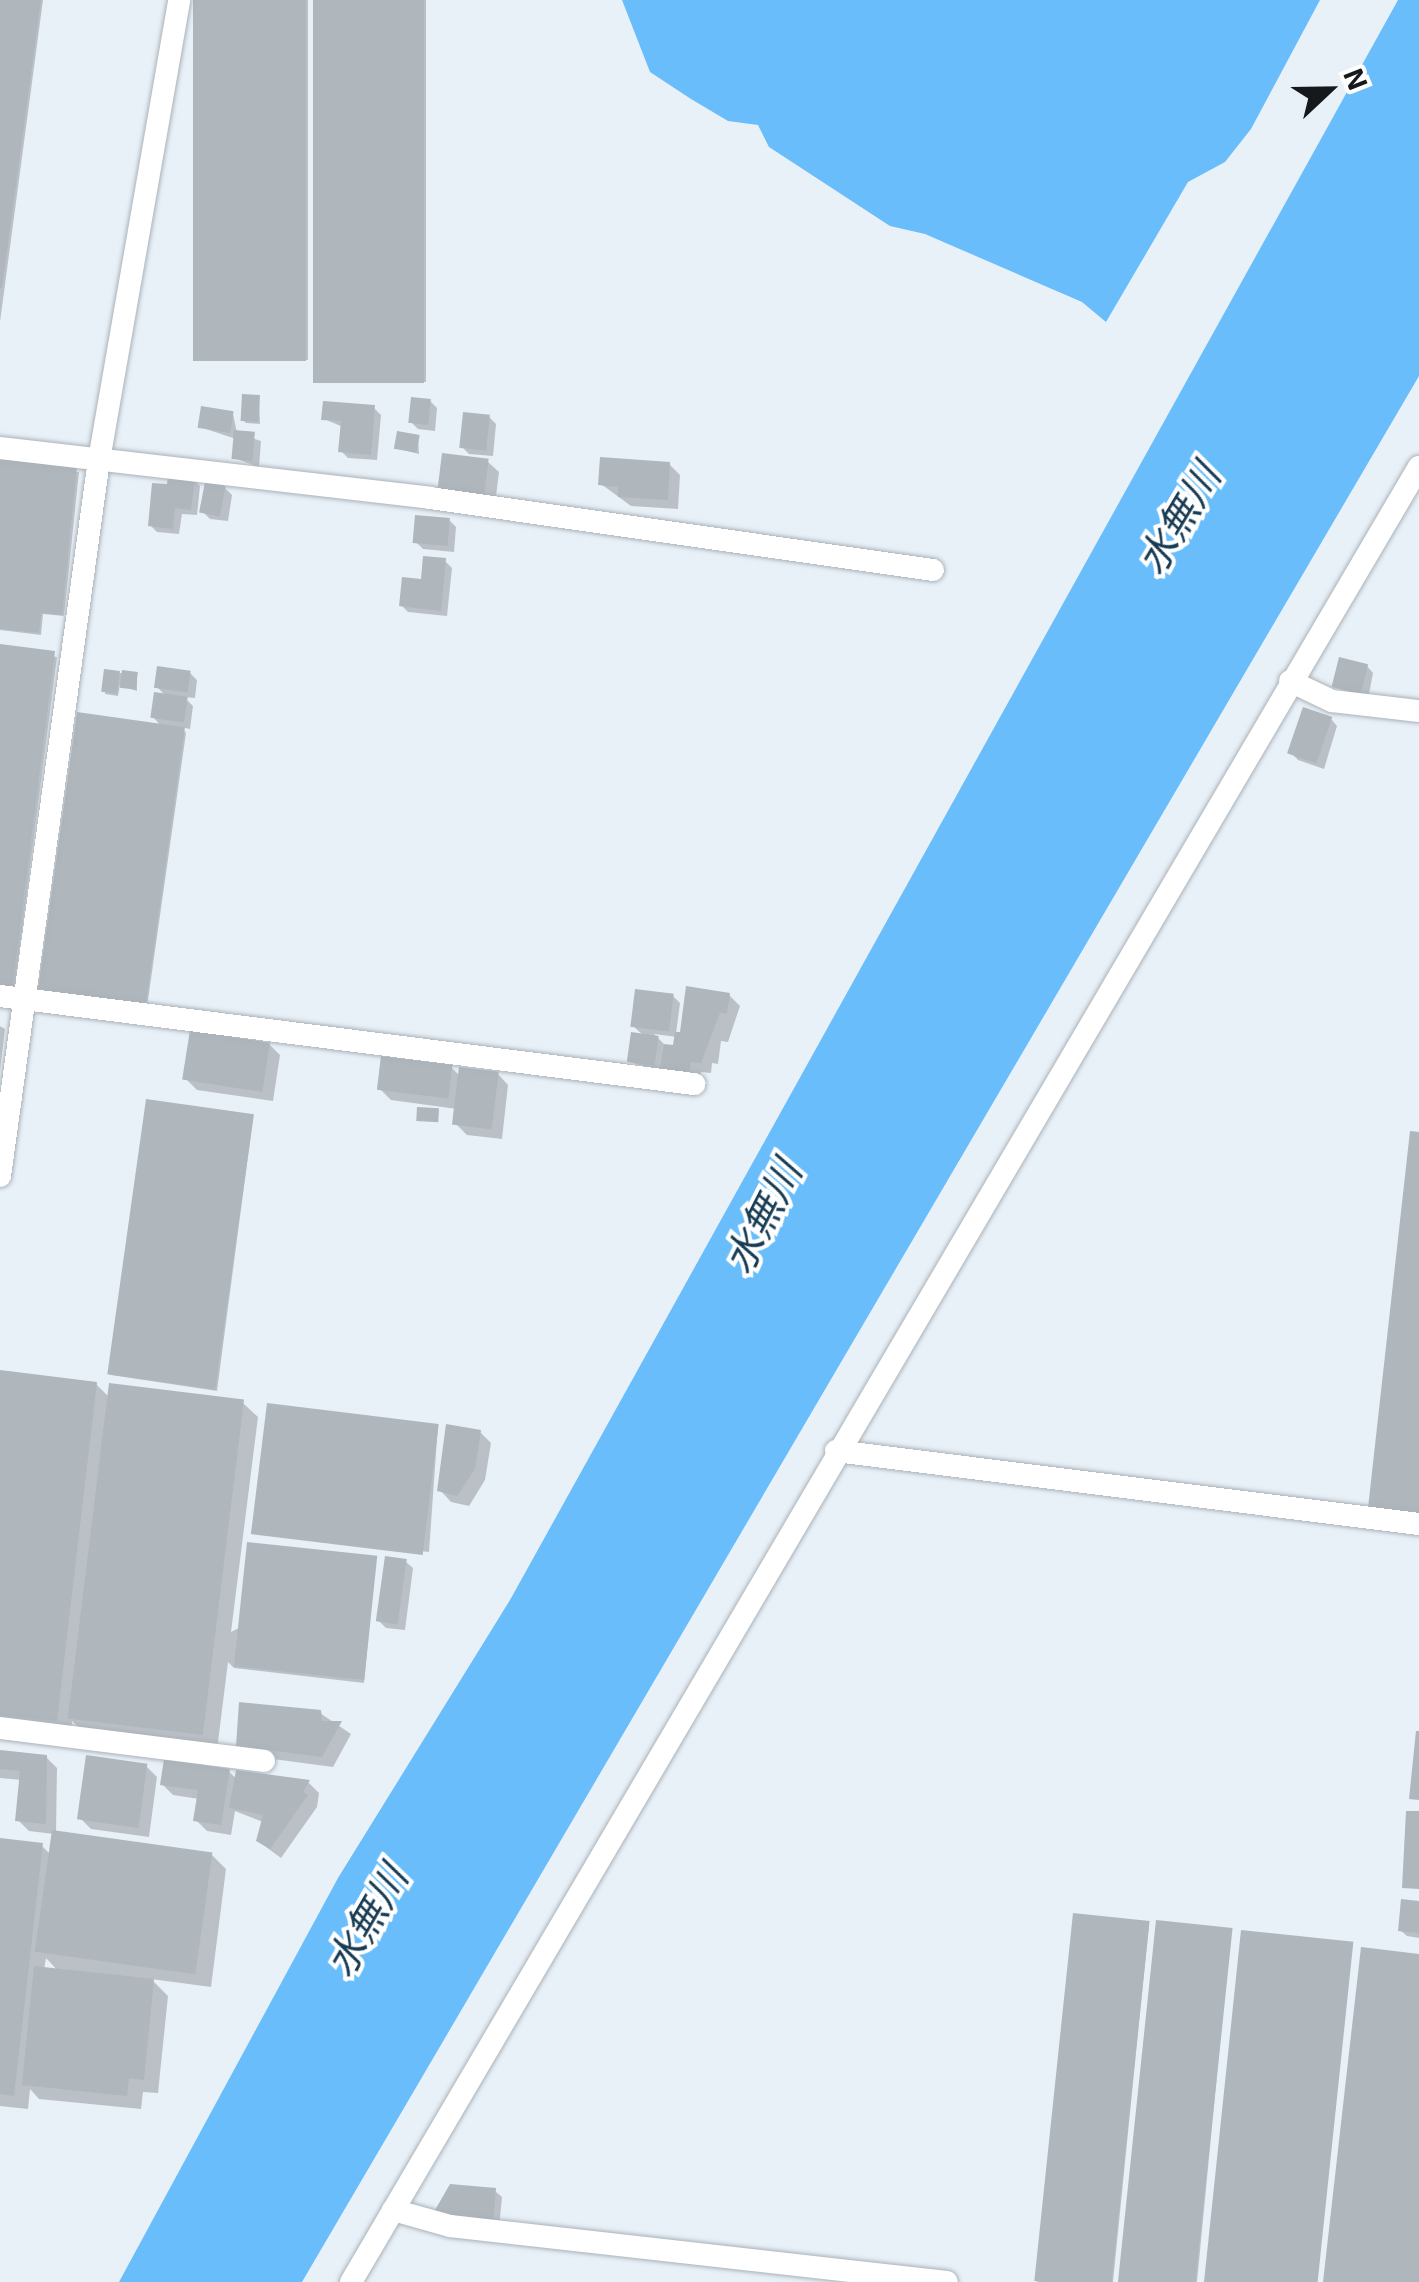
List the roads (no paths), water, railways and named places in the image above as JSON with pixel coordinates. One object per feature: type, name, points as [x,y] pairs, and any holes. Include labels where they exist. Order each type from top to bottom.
[{"type":"street","points":[[0,1176],[11,998],[179,0]]},
{"type":"street","points":[[0,448],[430,498],[932,570]]},
{"type":"street","points":[[350,2282],[1419,467]]},
{"type":"street","points":[[1290,681],[1332,701],[1419,711]]},
{"type":"street","points":[[11,998],[694,1084]]},
{"type":"street","points":[[836,1451],[1419,1524]]},
{"type":"street","points":[[0,1728],[264,1761]]},
{"type":"street","points":[[393,2210],[450,2226],[947,2282]]},
{"type":"water","points":[[622,0],[1320,0],[1251,129],[1225,162],[1188,182],[1106,322],[1082,302],[925,234],[890,226],[769,147],[758,125],[728,121],[650,72]]},
{"type":"water","name":"水無川","points":[[1398,0],[1419,0],[1419,376],[302,2282],[119,2282],[338,1878],[510,1600]]}]
